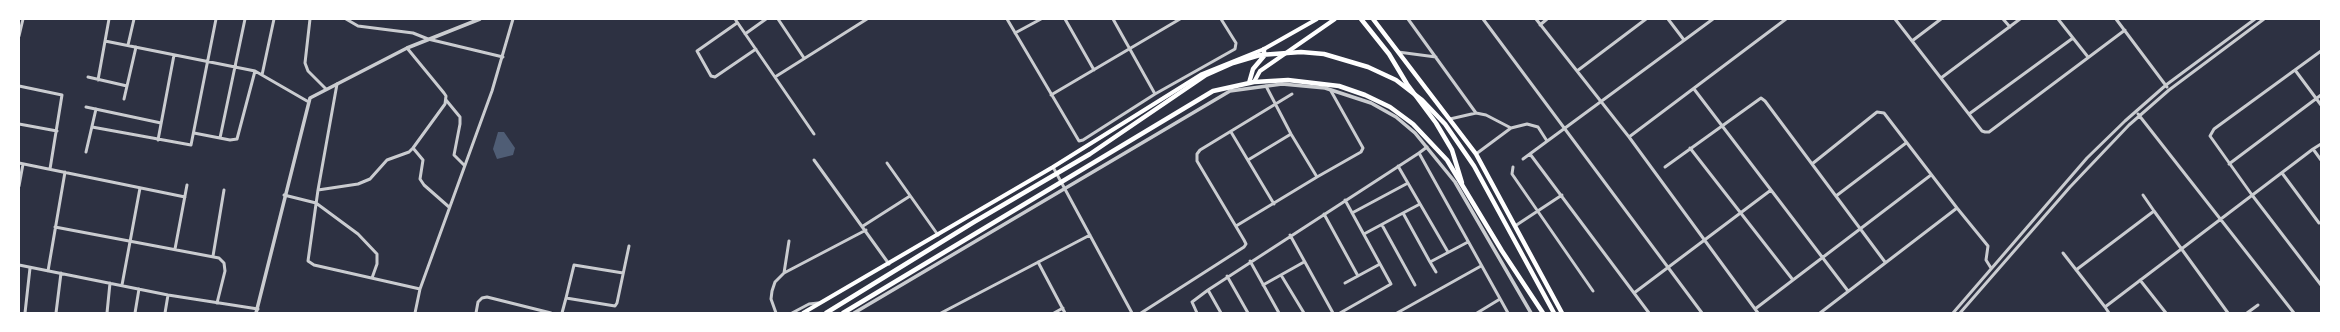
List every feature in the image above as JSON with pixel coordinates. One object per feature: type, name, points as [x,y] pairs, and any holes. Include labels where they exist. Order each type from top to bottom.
[{"type":"main road","points":[[803,313],[1053,167],[1202,74],[1264,49],[1317,19]]},
{"type":"main road","points":[[1252,82],[1260,71],[1335,19]]},
{"type":"main road","points":[[1361,19],[1389,54],[1407,84],[1436,123],[1452,150],[1463,186]]},
{"type":"main road","points":[[1373,19],[1476,154],[1562,313]]},
{"type":"main road","points":[[1252,82],[1253,69],[1264,56],[1264,49]]},
{"type":"main road","points":[[826,313],[1090,154],[1206,75],[1233,63],[1260,54],[1301,52],[1324,54],[1368,67],[1396,80],[1414,92],[1445,124],[1474,166],[1554,313]]},
{"type":"main road","points":[[844,313],[1058,186],[1213,91],[1252,82],[1306,81],[1339,86],[1365,95],[1390,107],[1413,124],[1447,160],[1502,251],[1543,313]]},
{"type":"street","points":[[19,36],[20,25],[23,19]]},
{"type":"street","points":[[98,80],[109,19]]},
{"type":"street","points":[[128,45],[134,19]]},
{"type":"street","points":[[92,127],[190,146],[194,133],[216,19]]},
{"type":"street","points":[[220,138],[245,19]]},
{"type":"street","points":[[262,75],[274,19]]},
{"type":"street","points":[[310,19],[305,63],[308,71],[326,90]]},
{"type":"street","points":[[346,19],[358,26],[406,32],[428,39],[503,57]]},
{"type":"street","points":[[19,265],[168,295],[217,303],[256,312],[307,101],[313,95],[326,90],[407,48],[480,19]]},
{"type":"street","points":[[415,313],[420,289],[503,57],[513,19]]},
{"type":"street","points":[[735,19],[814,134]]},
{"type":"street","points":[[745,34],[766,19]]},
{"type":"street","points":[[778,19],[804,58]]},
{"type":"street","points":[[775,77],[867,19]]},
{"type":"street","points":[[1007,19],[1079,141],[1083,140],[1155,94],[1235,49],[1236,43],[1221,19]]},
{"type":"street","points":[[1015,33],[1041,19]]},
{"type":"street","points":[[1065,19],[1094,70]]},
{"type":"street","points":[[1112,19],[1155,94]]},
{"type":"street","points":[[1408,19],[1476,113]]},
{"type":"street","points":[[1483,19],[1702,313]]},
{"type":"street","points":[[1536,19],[1629,137],[1758,313]]},
{"type":"street","points":[[1540,25],[1547,19]]},
{"type":"street","points":[[1577,71],[1646,19]]},
{"type":"street","points":[[1668,19],[1684,40]]},
{"type":"street","points":[[1523,159],[1713,19]]},
{"type":"street","points":[[1629,137],[1786,19]]},
{"type":"street","points":[[1895,19],[1982,131],[1989,132],[2124,30]]},
{"type":"street","points":[[1912,41],[1941,19]]},
{"type":"street","points":[[2003,19],[2010,27]]},
{"type":"street","points":[[1941,78],[2020,19]]},
{"type":"street","points":[[2058,19],[2088,57]]},
{"type":"street","points":[[2116,19],[2169,90]]},
{"type":"street","points":[[1953,313],[2087,158],[2135,112],[2166,85],[2255,19]]},
{"type":"street","points":[[1960,313],[2070,186],[2140,116],[2169,90],[2264,19]]},
{"type":"street","points":[[1051,95],[1177,20]]},
{"type":"street","points":[[737,23],[697,50],[711,76],[715,77],[756,49]]},
{"type":"street","points":[[1969,114],[2073,38]]},
{"type":"street","points":[[105,41],[255,71],[307,101]]},
{"type":"street","points":[[124,99],[136,47]]},
{"type":"street","points":[[407,48],[444,93],[446,100],[460,116],[460,124],[454,155],[464,165]]},
{"type":"street","points":[[2321,51],[2212,131],[2211,140],[2321,285]]},
{"type":"street","points":[[1397,52],[1436,57]]},
{"type":"street","points":[[158,140],[174,54]]},
{"type":"street","points":[[2295,70],[2321,105]]},
{"type":"street","points":[[194,133],[232,141],[237,139],[255,71]]},
{"type":"street","points":[[88,77],[127,86]]},
{"type":"street","points":[[337,84],[318,190],[308,259],[309,263],[420,289]]},
{"type":"street","points":[[854,313],[1230,91],[1266,86],[1292,85],[1332,90],[1370,103],[1396,117],[1415,133],[1455,182],[1531,313]]},
{"type":"street","points":[[19,86],[62,95],[50,169]]},
{"type":"street","points":[[1266,86],[1275,106],[1318,177]]},
{"type":"street","points":[[1694,89],[1848,291]]},
{"type":"street","points":[[1236,226],[1361,152],[1363,148],[1332,90]]},
{"type":"street","points":[[1141,313],[1244,247],[1246,244],[1196,157],[1200,150],[1275,106],[1292,94]]},
{"type":"street","points":[[2229,164],[2321,95]]},
{"type":"street","points":[[1665,167],[1761,98],[1765,101],[1885,262]]},
{"type":"street","points":[[318,190],[364,182],[387,160],[409,152],[446,100]]},
{"type":"street","points":[[86,107],[161,123]]},
{"type":"street","points":[[86,152],[96,110]]},
{"type":"street","points":[[1812,164],[1877,112],[1881,111],[1988,246],[1986,260],[1991,268]]},
{"type":"street","points":[[2135,112],[2140,116],[2294,313]]},
{"type":"street","points":[[1450,119],[1476,113],[1486,115],[1511,128]]},
{"type":"street","points":[[19,124],[57,131]]},
{"type":"street","points":[[1476,154],[1511,128],[1533,124],[1547,142]]},
{"type":"street","points":[[1231,132],[1274,204]]},
{"type":"street","points":[[1248,160],[1291,134]]},
{"type":"street","points":[[1836,196],[1906,143]]},
{"type":"street","points":[[2104,307],[2321,144]]},
{"type":"street","points":[[1197,313],[1192,302],[1227,276],[1427,147]]},
{"type":"street","points":[[413,148],[424,160],[420,179],[424,185],[449,207]]},
{"type":"street","points":[[1690,148],[1793,280]]},
{"type":"street","points":[[2313,150],[2321,160]]},
{"type":"street","points":[[1419,153],[1508,313]]},
{"type":"street","points":[[1530,154],[1649,313]]},
{"type":"street","points":[[814,160],[866,230],[889,264]]},
{"type":"street","points":[[19,163],[185,197]]},
{"type":"street","points":[[19,186],[24,164]]},
{"type":"street","points":[[887,164],[938,235]]},
{"type":"street","points":[[1398,166],[1448,252]]},
{"type":"street","points":[[1053,167],[1132,313]]},
{"type":"street","points":[[1513,167],[1512,174],[1593,291]]},
{"type":"street","points":[[48,271],[65,172]]},
{"type":"street","points":[[2282,173],[2319,224]]},
{"type":"street","points":[[1755,309],[1931,175]]},
{"type":"street","points":[[1352,213],[1408,183]]},
{"type":"street","points":[[175,249],[187,185]]},
{"type":"street","points":[[122,285],[140,188]]},
{"type":"street","points":[[213,256],[224,190]]},
{"type":"street","points":[[1634,292],[1705,241],[1771,190]]},
{"type":"street","points":[[284,195],[316,203],[345,222],[374,249],[378,258],[372,278]]},
{"type":"street","points":[[1515,226],[1562,195]]},
{"type":"street","points":[[2143,195],[2228,313]]},
{"type":"street","points":[[863,226],[910,196]]},
{"type":"street","points":[[1340,313],[1391,284],[1345,200]]},
{"type":"street","points":[[1364,234],[1420,204]]},
{"type":"street","points":[[1820,313],[1957,208]]},
{"type":"street","points":[[2076,270],[2154,211]]},
{"type":"street","points":[[1403,213],[1436,272]]},
{"type":"street","points":[[1324,214],[1358,276]]},
{"type":"street","points":[[1382,225],[1415,285]]},
{"type":"street","points":[[56,227],[213,256],[222,260],[225,266],[217,303]]},
{"type":"street","points":[[776,313],[771,299],[775,282],[784,274],[866,230]]},
{"type":"street","points":[[941,313],[1090,234]]},
{"type":"street","points":[[1290,235],[1333,313]]},
{"type":"street","points":[[784,274],[789,241]]},
{"type":"street","points":[[1430,262],[1468,242]]},
{"type":"street","points":[[566,298],[615,306],[629,246]]},
{"type":"street","points":[[2063,253],[2109,313]]},
{"type":"street","points":[[1250,261],[1279,313]]},
{"type":"street","points":[[1038,262],[1065,313]]},
{"type":"street","points":[[1263,285],[1304,262]]},
{"type":"street","points":[[1344,284],[1380,264]]},
{"type":"street","points":[[562,313],[574,265],[623,273]]},
{"type":"street","points":[[1397,313],[1481,266]]},
{"type":"street","points":[[25,313],[30,268]]},
{"type":"street","points":[[56,313],[61,274]]},
{"type":"street","points":[[1281,275],[1304,313]]},
{"type":"street","points":[[1227,276],[1248,313]]},
{"type":"street","points":[[2140,280],[2166,313]]},
{"type":"street","points":[[107,313],[110,283]]},
{"type":"street","points":[[135,313],[139,289]]},
{"type":"street","points":[[1208,290],[1221,313]]},
{"type":"street","points":[[165,313],[168,295]]},
{"type":"street","points":[[476,313],[478,302],[482,298],[487,297],[550,313]]},
{"type":"street","points":[[1476,313],[1500,299]]},
{"type":"street","points":[[792,313],[809,304],[821,303]]},
{"type":"street","points":[[2247,313],[2258,305]]},
{"type":"street","points":[[1054,313],[1063,308]]},
{"type":"water","points":[[498,132],[504,132],[515,148],[513,155],[497,159],[493,149]]}]
